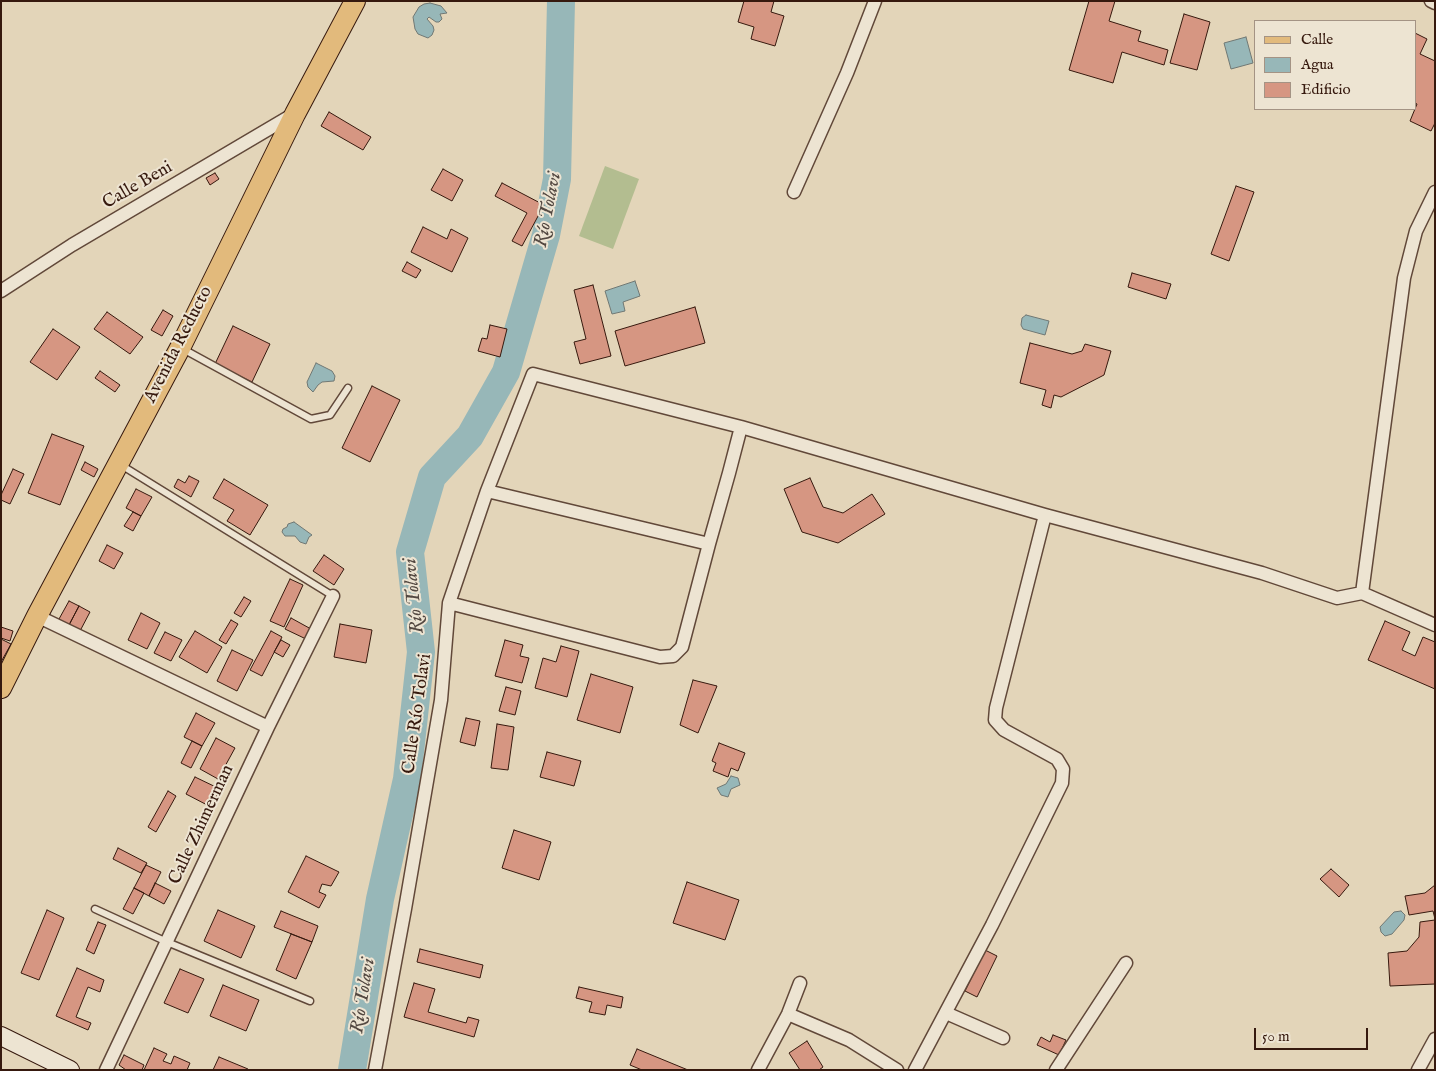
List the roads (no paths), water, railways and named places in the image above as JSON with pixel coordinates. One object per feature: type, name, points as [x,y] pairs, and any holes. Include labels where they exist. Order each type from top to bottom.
[{"type":"main road","name":"Avenida Reducto","points":[[1,688],[37,616],[180,348],[295,114],[355,1]]},
{"type":"main road","points":[[1,1036],[70,1070]]},
{"type":"street","points":[[794,192],[875,1]]},
{"type":"street","points":[[1431,1],[1435,3]]},
{"type":"street","name":"Calle Beni","points":[[1,291],[72,245],[295,114]]},
{"type":"street","points":[[1362,593],[1404,278],[1416,231],[1435,192]]},
{"type":"street","name":"Calle Río Tolavi","points":[[375,1070],[406,909],[441,700],[449,603],[487,492],[533,374],[740,427]]},
{"type":"street","points":[[449,603],[660,657],[673,656],[682,647],[740,427],[1045,515],[1262,572],[1337,598],[1362,593],[1435,625]]},
{"type":"street","points":[[487,492],[709,544]]},
{"type":"street","points":[[915,1070],[992,925],[1062,783],[1064,769],[1057,760],[1004,730],[995,720],[996,708],[1045,515]]},
{"type":"street","name":"Calle Zhimerman","points":[[106,1070],[332,596]]},
{"type":"street","points":[[37,616],[268,728]]},
{"type":"street","points":[[1056,1070],[1126,963]]},
{"type":"street","points":[[758,1070],[788,1014],[800,983]]},
{"type":"street","points":[[946,1013],[1002,1038]]},
{"type":"street","points":[[788,1014],[849,1040],[897,1070]]},
{"type":"street","points":[[1418,1070],[1435,1039]]},
{"type":"lane","points":[[180,348],[311,419],[330,415],[348,388]]},
{"type":"lane","points":[[118,464],[332,596]]},
{"type":"lane","points":[[95,909],[167,942],[310,1001]]},
{"type":"water","points":[[430,3],[441,6],[447,13],[440,14],[442,19],[439,22],[429,17],[427,19],[434,30],[428,38],[418,34],[413,17],[419,7]]},
{"type":"water","points":[[1246,37],[1253,63],[1231,69],[1224,43]]},
{"type":"water","points":[[635,281],[640,296],[623,302],[625,311],[612,314],[605,291]]},
{"type":"water","points":[[1026,315],[1049,321],[1045,335],[1023,329],[1021,325],[1022,318]]},
{"type":"water","points":[[316,363],[332,371],[335,376],[334,381],[322,382],[313,392],[308,387],[307,382]]},
{"type":"water","points":[[294,522],[312,535],[306,544],[300,542],[295,536],[285,536],[282,532],[288,524]]},
{"type":"water","points":[[731,776],[738,778],[740,785],[731,789],[728,797],[721,795],[717,788],[726,784]]},
{"type":"water","points":[[1401,911],[1405,915],[1404,920],[1392,934],[1385,936],[1381,932],[1380,927],[1394,912]]},
{"type":"waterway","name":"Río Tolavi","points":[[352,1070],[380,899],[407,779],[421,652],[410,552],[432,477],[470,436],[506,372],[546,235],[557,179],[561,1]]}]
